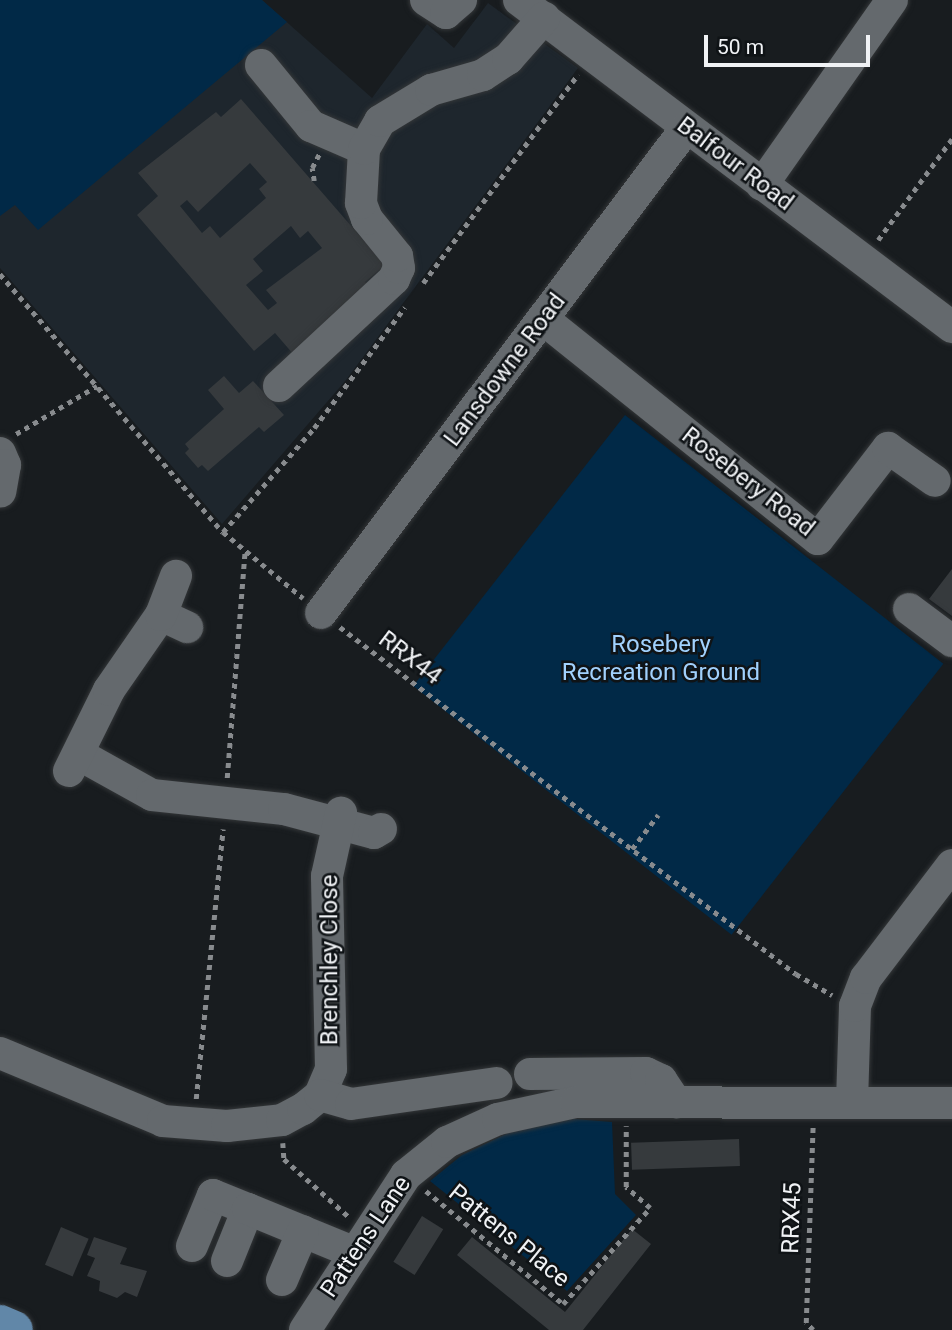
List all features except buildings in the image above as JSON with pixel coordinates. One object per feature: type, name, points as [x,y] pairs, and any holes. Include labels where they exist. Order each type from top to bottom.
[{"type":"main road","points":[[0,1324],[14,1330]]},
{"type":"street","points":[[762,185],[892,0]]},
{"type":"street","points":[[279,386],[394,279],[399,268],[397,256],[367,219],[361,203],[364,149],[380,121],[431,90],[483,75],[508,59],[531,9]]},
{"type":"street","name":"Balfour Road","points":[[531,9],[952,327]]},
{"type":"street","points":[[261,65],[311,126],[364,149]]},
{"type":"street","name":"Lansdowne Road","points":[[321,613],[687,127]]},
{"type":"street","name":"Rosebery Road","points":[[543,319],[818,540],[888,448],[934,481]]},
{"type":"street","points":[[0,492],[5,465],[5,445]]},
{"type":"street","points":[[176,576],[174,621],[109,690],[74,764],[152,795],[284,809],[339,818],[374,833],[382,829]]},
{"type":"street","points":[[909,610],[952,641]]},
{"type":"street","name":"Brenchley Close","points":[[320,1095],[331,1069],[327,876],[339,818]]},
{"type":"street","points":[[852,1102],[855,1006],[866,978],[952,865]]},
{"type":"street","points":[[0,1053],[163,1121],[193,1125],[282,1120],[320,1095],[351,1104],[496,1083]]},
{"type":"street","points":[[530,1074],[646,1073],[661,1080],[676,1102]]},
{"type":"street","name":"Pattens Lane","points":[[305,1330],[359,1242],[406,1175],[457,1137],[522,1111],[576,1102],[952,1103]]},
{"type":"street","points":[[192,1246],[213,1195],[303,1231],[359,1242]]},
{"type":"street","points":[[227,1261],[248,1209]]},
{"type":"street","points":[[282,1280],[303,1231]]},
{"type":"path","points":[[863,260],[952,139]]},
{"type":"path","name":"RRX44","points":[[0,274],[223,532],[321,613],[796,974],[855,1006]]},
{"type":"path","points":[[5,445],[97,386]]},
{"type":"path","points":[[193,1125],[225,804],[245,549]]},
{"type":"path","points":[[632,849],[658,815]]},
{"type":"path","name":"Pattens Place","points":[[406,1175],[563,1304],[650,1208],[626,1187],[626,1102]]},
{"type":"path","name":"RRX45","points":[[813,1330],[806,1323],[814,1104]]},
{"type":"path","points":[[282,1120],[284,1159],[359,1242]]},
{"type":"shaded area","points":[[0,0],[262,0],[372,98],[427,24],[454,48],[488,3],[578,68],[346,380],[222,524],[0,268]]},
{"type":"green space","points":[[0,0],[262,0],[287,22],[38,230],[15,205],[0,216]]},
{"type":"green space","name":"Rosebery Recreation Ground","points":[[625,415],[943,664],[732,935],[413,686]]},
{"type":"green space","points":[[574,1119],[612,1122],[615,1194],[636,1215],[567,1291],[430,1181],[462,1155],[516,1129]]}]
